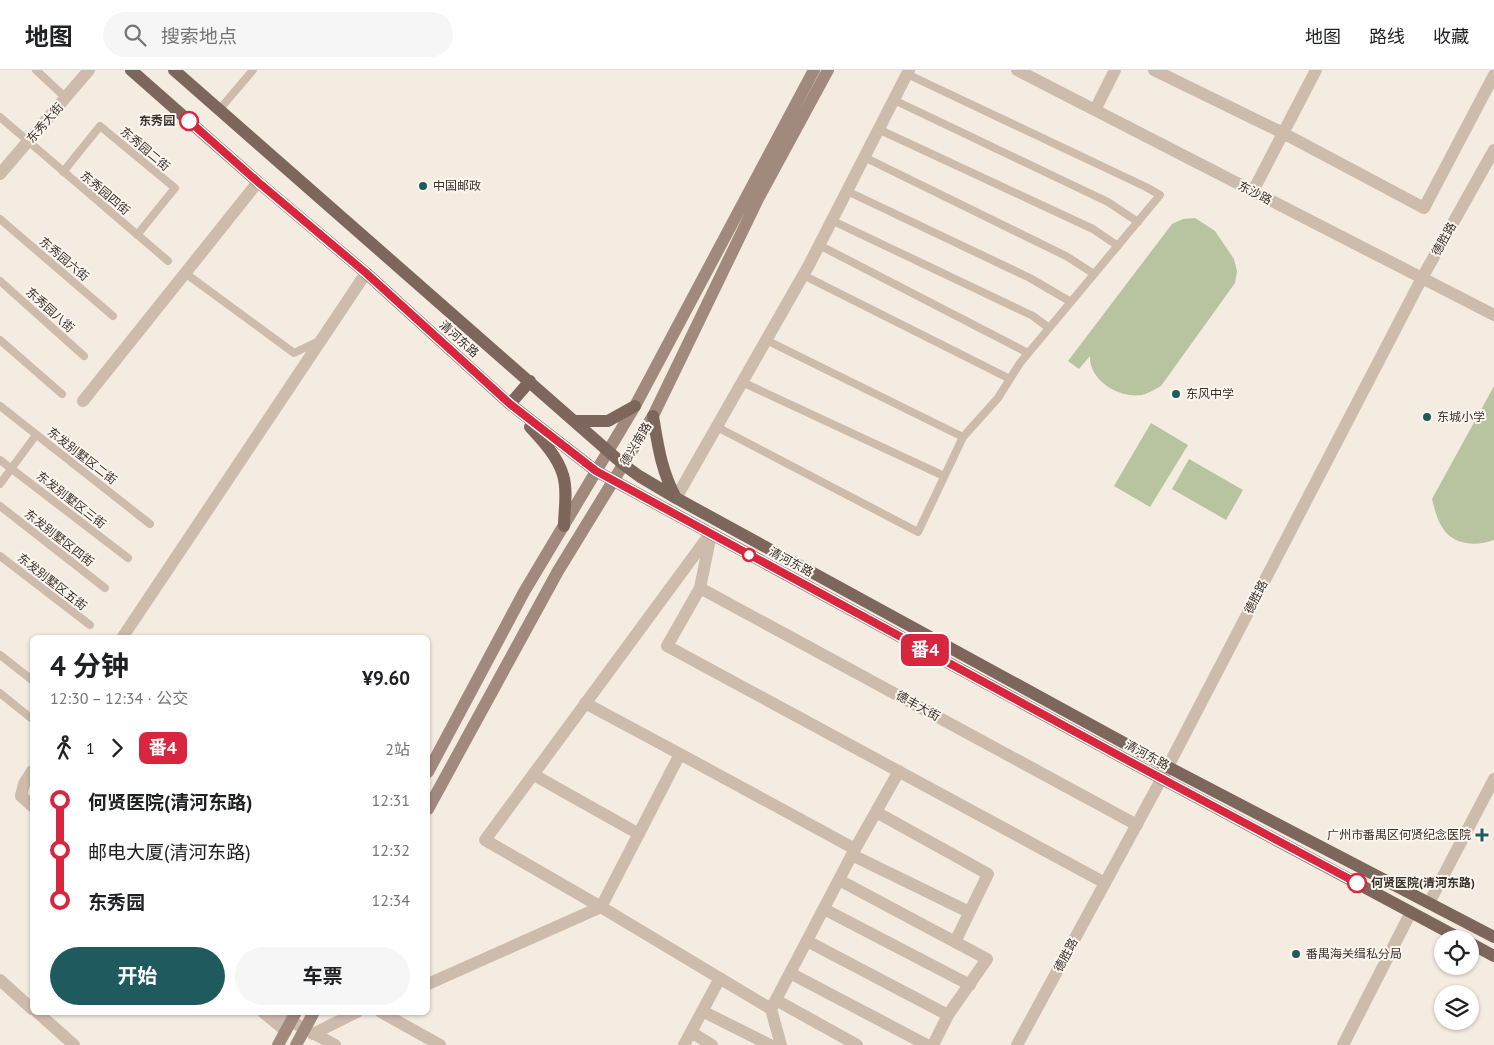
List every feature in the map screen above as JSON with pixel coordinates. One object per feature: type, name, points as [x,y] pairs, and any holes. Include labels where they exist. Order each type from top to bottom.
[{"type":"main road","name":"清河东路","points":[[132,70],[258,182],[366,273],[510,404],[596,471],[710,534],[1165,773],[1494,937]]},
{"type":"main road","name":"清河东路","points":[[174,70],[624,465],[639,476],[1444,930]]},
{"type":"main road","name":"德兴南路","points":[[430,768],[524,592],[635,406],[814,70]]},
{"type":"main road","name":"德兴南路","points":[[430,805],[558,571],[653,416],[758,198],[828,70]]},
{"type":"main road","points":[[530,381],[510,404],[540,438],[563,475],[565,498],[564,526]]},
{"type":"main road","points":[[575,421],[608,421],[635,406]]},
{"type":"main road","points":[[653,416],[658,450],[666,480],[676,498]]},
{"type":"main road","points":[[1479,948],[1494,956]]},
{"type":"main road","points":[[296,1045],[309,1031],[313,1015]]},
{"type":"main road","points":[[278,1045],[291,1022]]},
{"type":"street","name":"东秀大街","points":[[0,174],[89,70]]},
{"type":"street","name":"东沙路","points":[[1017,70],[1494,315]]},
{"type":"street","points":[[1095,110],[1115,70]]},
{"type":"street","points":[[1154,70],[1283,133],[1424,208],[1494,75]]},
{"type":"street","points":[[1253,191],[1316,70]]},
{"type":"street","points":[[676,498],[819,245],[908,72]]},
{"type":"street","name":"德胜路","points":[[1017,1045],[1165,773],[1422,278],[1494,150]]},
{"type":"street","points":[[83,401],[258,182]]},
{"type":"street","points":[[124,635],[366,273]]},
{"type":"street","points":[[710,534],[700,588],[667,646],[1105,883]]},
{"type":"street","points":[[710,534],[485,840],[720,978],[857,1045]]},
{"type":"street","name":"德丰大街","points":[[700,588],[1137,825]]},
{"type":"street","points":[[585,703],[854,852],[969,912]]},
{"type":"street","points":[[430,983],[601,907],[680,754]]},
{"type":"street","points":[[781,1045],[774,1005],[839,880],[899,771]]},
{"type":"street","points":[[30,774],[24,784],[22,796],[30,804]]},
{"type":"street","points":[[534,775],[639,834]]},
{"type":"street","points":[[1429,903],[1494,779]]},
{"type":"street","points":[[876,812],[988,874],[955,942]]},
{"type":"street","points":[[839,880],[987,958],[948,1015],[933,1045]]},
{"type":"street","points":[[824,909],[970,985]]},
{"type":"street","points":[[1343,1045],[1411,912]]},
{"type":"street","points":[[807,941],[948,1015]]},
{"type":"street","points":[[790,973],[927,1045]]},
{"type":"street","points":[[684,1045],[720,978]]},
{"type":"street","points":[[0,980],[30,1007]]},
{"type":"street","points":[[702,1011],[770,1045]]},
{"type":"street","points":[[40,1015],[74,1045]]},
{"type":"street","points":[[271,1015],[291,1022]]},
{"type":"street","points":[[279,1015],[335,1045]]},
{"type":"street","points":[[309,1031],[349,1015]]},
{"type":"street","points":[[386,1015],[440,1045]]},
{"type":"street","points":[[690,1032],[712,1045]]},
{"type":"lane","points":[[36,70],[66,98]]},
{"type":"lane","points":[[219,110],[253,70]]},
{"type":"lane","points":[[717,427],[918,532],[963,437],[998,398],[1028,353],[1160,196],[1146,187],[908,72]]},
{"type":"lane","points":[[894,100],[1108,202],[1138,222]]},
{"type":"lane","name":"东秀园四街","points":[[0,117],[168,261]]},
{"type":"lane","name":"东秀园二街","points":[[63,172],[100,126],[175,188],[137,235]]},
{"type":"lane","points":[[878,129],[1093,229],[1118,246]]},
{"type":"lane","points":[[864,157],[1066,256],[1094,274]]},
{"type":"lane","points":[[847,191],[1030,278],[1071,302]]},
{"type":"lane","name":"东秀园六街","points":[[0,220],[113,316]]},
{"type":"lane","points":[[832,220],[1033,316],[1049,328]]},
{"type":"lane","points":[[819,245],[1028,353]]},
{"type":"lane","points":[[185,273],[294,353],[322,339]]},
{"type":"lane","points":[[803,274],[1010,379]]},
{"type":"lane","name":"东秀园八街","points":[[0,281],[84,356]]},
{"type":"lane","points":[[0,340],[62,394]]},
{"type":"lane","points":[[766,340],[963,437]]},
{"type":"lane","points":[[742,382],[944,476]]},
{"type":"lane","name":"东发别墅区二街","points":[[0,406],[150,524]]},
{"type":"lane","points":[[0,484],[36,435]]},
{"type":"lane","name":"东发别墅区三街","points":[[0,460],[128,558]]},
{"type":"lane","name":"东发别墅区四街","points":[[0,506],[105,588]]},
{"type":"lane","name":"东发别墅区五街","points":[[0,556],[90,626]]},
{"type":"lane","points":[[0,655],[30,678]]},
{"type":"lane","points":[[0,693],[30,717]]},
{"type":"green space","points":[[1195,218],[1215,231],[1234,259],[1237,271],[1235,283],[1161,386],[1142,395],[1127,395],[1112,389],[1100,380],[1091,366],[1090,356],[1079,369],[1068,361],[1172,224],[1183,219]]},
{"type":"green space","points":[[1494,386],[1494,540],[1473,544],[1466,543],[1458,541],[1446,533],[1436,514],[1432,499]]},
{"type":"green space","points":[[1151,423],[1188,445],[1150,507],[1114,486]]},
{"type":"green space","points":[[1189,459],[1243,490],[1226,520],[1172,489]]},
{"type":"bus line","name":"番4","points":[[189,121],[366,273],[510,404],[596,471],[1357,883]]},
{"type":"place","name":"东秀园","points":[[189,121]]},
{"type":"place","name":"中国邮政","points":[[423,186]]},
{"type":"place","name":"东风中学","points":[[1176,394]]},
{"type":"place","name":"东城小学","points":[[1427,417]]},
{"type":"place","name":"广州市番禺区何贤纪念医院","points":[[1482,835]]},
{"type":"place","name":"何贤医院(清河东路)","points":[[1357,883]]},
{"type":"place","name":"番禺海关缉私分局","points":[[1296,954]]}]
